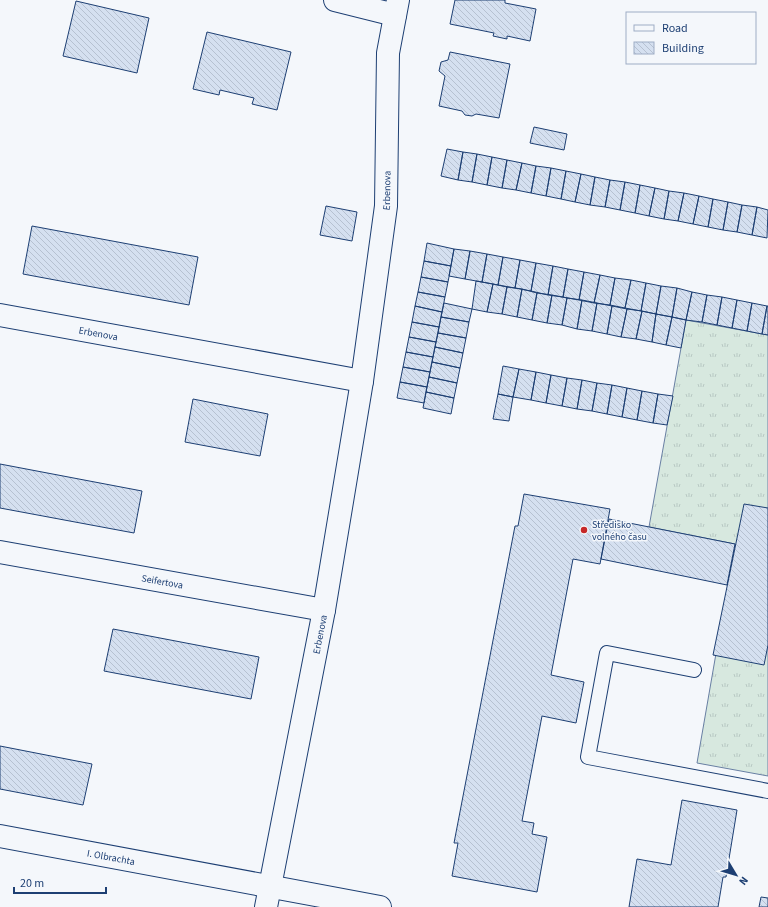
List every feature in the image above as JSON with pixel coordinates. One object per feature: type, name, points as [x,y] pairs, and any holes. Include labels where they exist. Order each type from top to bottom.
[{"type":"street","points":[[334,0],[397,7]]},
{"type":"street","name":"Erbenova","points":[[268,897],[324,610],[362,381],[386,206],[388,54],[397,7]]},
{"type":"street","name":"Erbenova","points":[[0,315],[362,381]]},
{"type":"street","name":"Seifertova","points":[[0,552],[324,610]]},
{"type":"street","name":"I. Olbrachta","points":[[0,836],[268,897],[380,907]]},
{"type":"lane","points":[[694,670],[607,653],[588,757],[768,791]]},
{"type":"green space","points":[[686,320],[768,335],[768,776],[697,763],[735,544],[649,527]]},
{"type":"building","points":[[455,0],[505,0],[505,3],[536,9],[530,41],[507,36],[507,39],[493,36],[494,33],[450,24]]},
{"type":"building","points":[[76,1],[149,18],[137,73],[63,56]]},
{"type":"building","points":[[207,32],[291,52],[277,110],[252,104],[254,98],[220,90],[219,95],[193,89]]},
{"type":"building","points":[[450,52],[510,64],[499,118],[476,114],[472,116],[465,115],[462,111],[439,106],[445,76],[439,71],[441,62],[448,60]]},
{"type":"building","points":[[534,127],[567,134],[564,150],[530,143]]},
{"type":"building","points":[[447,149],[463,152],[458,180],[441,176]]},
{"type":"building","points":[[463,152],[477,154],[472,182],[458,180]]},
{"type":"building","points":[[477,154],[492,157],[487,185],[472,182]]},
{"type":"building","points":[[492,157],[507,160],[502,188],[487,185]]},
{"type":"building","points":[[507,160],[522,163],[516,190],[502,188]]},
{"type":"building","points":[[522,163],[536,166],[531,193],[516,190]]},
{"type":"building","points":[[536,166],[551,168],[546,196],[531,193]]},
{"type":"building","points":[[551,168],[566,171],[561,199],[546,196]]},
{"type":"building","points":[[566,171],[581,174],[575,202],[561,199]]},
{"type":"building","points":[[581,174],[595,177],[590,205],[575,202]]},
{"type":"building","points":[[595,177],[610,180],[605,207],[590,205]]},
{"type":"building","points":[[610,180],[625,182],[620,210],[605,207]]},
{"type":"building","points":[[625,182],[640,185],[635,213],[620,210]]},
{"type":"building","points":[[640,185],[655,188],[649,216],[635,213]]},
{"type":"building","points":[[655,188],[669,191],[664,219],[649,216]]},
{"type":"building","points":[[669,191],[684,193],[678,221],[664,219]]},
{"type":"building","points":[[684,193],[699,196],[693,224],[678,221]]},
{"type":"building","points":[[699,196],[713,199],[708,227],[693,224]]},
{"type":"building","points":[[713,199],[728,202],[723,230],[708,227]]},
{"type":"building","points":[[728,202],[742,205],[737,232],[723,230]]},
{"type":"building","points":[[742,205],[757,207],[752,235],[737,232]]},
{"type":"building","points":[[326,206],[357,212],[352,241],[320,235]]},
{"type":"building","points":[[757,207],[768,210],[767,238],[752,235]]},
{"type":"building","points":[[32,226],[198,257],[189,305],[23,274]]},
{"type":"building","points":[[427,243],[454,249],[451,266],[424,261]]},
{"type":"building","points":[[454,249],[470,251],[465,279],[449,276]]},
{"type":"building","points":[[470,251],[487,254],[482,282],[465,279]]},
{"type":"building","points":[[487,254],[503,257],[498,285],[482,282]]},
{"type":"building","points":[[503,257],[520,260],[515,288],[498,285]]},
{"type":"building","points":[[520,260],[536,263],[531,291],[515,288]]},
{"type":"building","points":[[424,261],[451,266],[448,282],[421,277]]},
{"type":"building","points":[[536,263],[553,266],[548,295],[531,291]]},
{"type":"building","points":[[553,266],[568,269],[563,297],[548,295]]},
{"type":"building","points":[[568,269],[584,272],[579,300],[563,297]]},
{"type":"building","points":[[584,272],[600,275],[594,303],[579,300]]},
{"type":"building","points":[[600,275],[615,278],[610,305],[594,303]]},
{"type":"building","points":[[421,277],[448,282],[445,297],[418,292]]},
{"type":"building","points":[[615,278],[631,280],[625,308],[610,305]]},
{"type":"building","points":[[631,280],[646,283],[641,311],[625,308]]},
{"type":"building","points":[[476,281],[493,284],[487,312],[472,309]]},
{"type":"building","points":[[646,283],[661,286],[656,314],[641,311]]},
{"type":"building","points":[[493,284],[507,287],[502,314],[487,312]]},
{"type":"building","points":[[661,286],[677,288],[672,317],[656,314]]},
{"type":"building","points":[[507,287],[522,289],[517,317],[502,314]]},
{"type":"building","points":[[677,288],[692,292],[686,320],[672,317]]},
{"type":"building","points":[[522,289],[537,293],[532,320],[517,317]]},
{"type":"building","points":[[418,292],[445,297],[442,312],[415,306]]},
{"type":"building","points":[[692,292],[707,295],[702,322],[686,320]]},
{"type":"building","points":[[537,293],[552,295],[547,323],[532,320]]},
{"type":"building","points":[[552,295],[567,298],[562,325],[547,323]]},
{"type":"building","points":[[707,295],[722,297],[717,325],[702,322]]},
{"type":"building","points":[[722,297],[737,300],[732,328],[717,325]]},
{"type":"building","points":[[567,298],[582,300],[577,329],[562,325]]},
{"type":"building","points":[[582,300],[597,303],[592,331],[577,329]]},
{"type":"building","points":[[737,300],[752,303],[747,331],[732,328]]},
{"type":"building","points":[[444,303],[472,309],[469,322],[441,317]]},
{"type":"building","points":[[597,303],[612,306],[607,334],[592,331]]},
{"type":"building","points":[[752,303],[767,306],[762,334],[747,331]]},
{"type":"building","points":[[415,306],[442,312],[439,327],[412,322]]},
{"type":"building","points":[[612,306],[627,309],[621,337],[607,334]]},
{"type":"building","points":[[768,306],[768,335],[762,334]]},
{"type":"building","points":[[627,309],[642,311],[636,339],[621,337]]},
{"type":"building","points":[[642,311],[656,314],[652,342],[636,339]]},
{"type":"building","points":[[656,314],[672,317],[666,345],[652,342]]},
{"type":"building","points":[[441,317],[469,322],[466,338],[438,333]]},
{"type":"building","points":[[672,317],[686,320],[681,348],[666,345]]},
{"type":"building","points":[[412,322],[439,327],[436,342],[409,337]]},
{"type":"building","points":[[438,333],[466,338],[463,353],[435,347]]},
{"type":"building","points":[[409,337],[436,342],[433,357],[406,352]]},
{"type":"building","points":[[435,347],[463,353],[460,368],[432,362]]},
{"type":"building","points":[[406,352],[433,357],[430,372],[403,367]]},
{"type":"building","points":[[432,362],[460,368],[457,383],[429,377]]},
{"type":"building","points":[[503,366],[519,369],[513,397],[498,394]]},
{"type":"building","points":[[403,367],[430,372],[427,387],[400,382]]},
{"type":"building","points":[[519,369],[536,372],[531,400],[513,397]]},
{"type":"building","points":[[536,372],[551,375],[546,403],[531,400]]},
{"type":"building","points":[[551,375],[567,378],[562,406],[546,403]]},
{"type":"building","points":[[429,377],[457,383],[454,398],[426,392]]},
{"type":"building","points":[[567,378],[582,380],[577,409],[562,406]]},
{"type":"building","points":[[582,380],[597,383],[592,411],[577,409]]},
{"type":"building","points":[[400,382],[427,387],[424,403],[397,398]]},
{"type":"building","points":[[597,383],[612,385],[607,414],[592,411]]},
{"type":"building","points":[[612,385],[627,388],[622,417],[607,414]]},
{"type":"building","points":[[627,388],[642,391],[637,420],[622,417]]},
{"type":"building","points":[[642,391],[658,394],[653,423],[637,420]]},
{"type":"building","points":[[426,392],[454,398],[451,414],[423,408]]},
{"type":"building","points":[[498,394],[513,397],[509,421],[493,419]]},
{"type":"building","points":[[658,394],[673,396],[667,425],[653,423]]},
{"type":"building","points":[[193,399],[268,414],[260,456],[185,442]]},
{"type":"building","points":[[0,464],[142,491],[134,533],[0,508]]},
{"type":"building","points":[[524,494],[610,509],[600,564],[573,559],[551,675],[584,682],[576,723],[542,716],[522,821],[534,823],[532,834],[547,837],[537,892],[452,876],[458,843],[454,843],[515,526],[518,526]]},
{"type":"building","points":[[744,504],[768,508],[768,645],[764,665],[713,655]]},
{"type":"building","points":[[609,519],[735,544],[727,585],[601,559]]},
{"type":"building","points":[[113,629],[259,657],[251,699],[104,671]]},
{"type":"building","points":[[0,746],[92,764],[83,805],[0,789]]},
{"type":"building","points":[[682,800],[737,810],[726,877],[723,877],[718,907],[629,907],[637,859],[671,865]]},
{"type":"building","points":[[761,897],[768,898],[768,907],[759,907]]},
{"type":"place","name":"Středisko volného času","points":[[584,530]]}]
